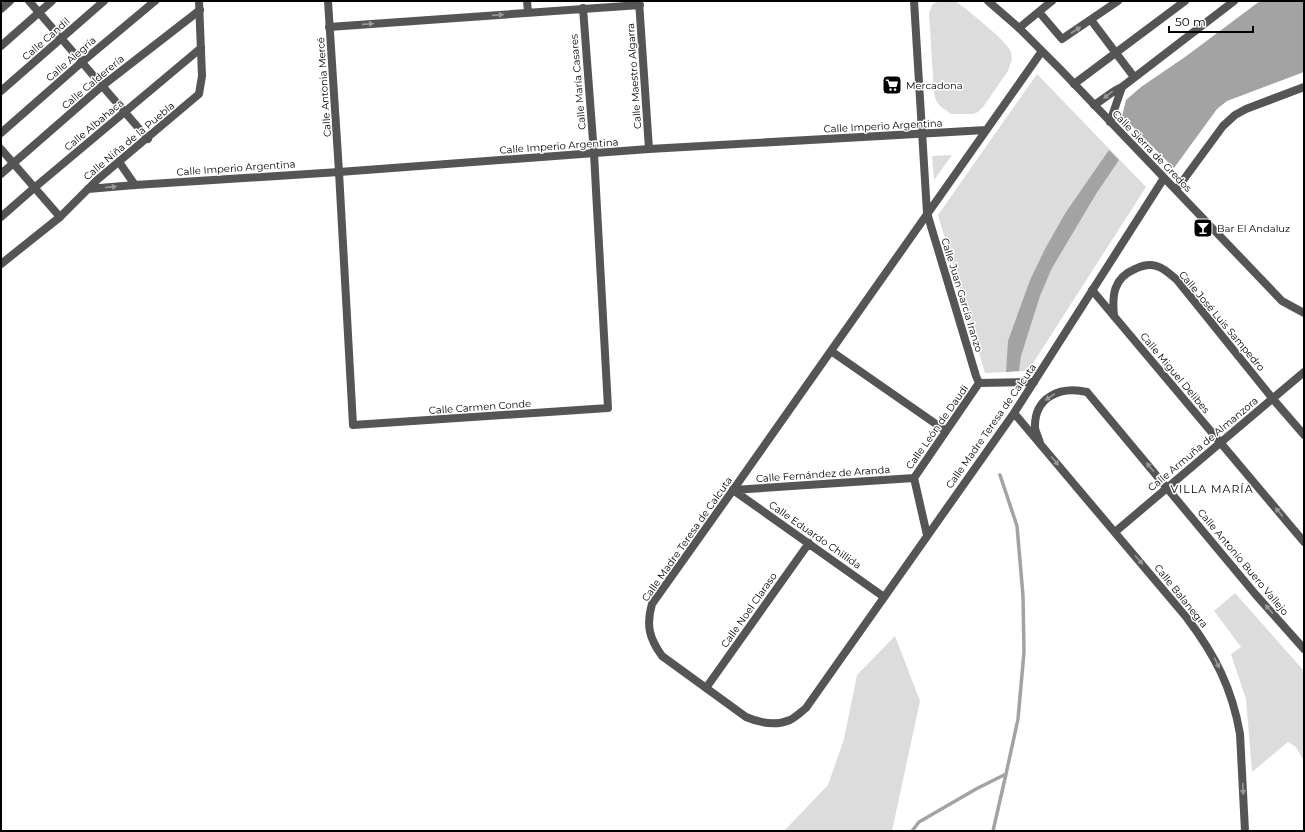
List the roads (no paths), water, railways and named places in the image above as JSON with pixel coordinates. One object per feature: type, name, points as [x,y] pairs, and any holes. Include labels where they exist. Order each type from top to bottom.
[{"type":"street","points":[[1,9],[10,1]]},
{"type":"street","points":[[29,1],[148,139]]},
{"type":"street","points":[[1,46],[52,1]]},
{"type":"street","name":"Calle Candil","points":[[1,91],[104,1]]},
{"type":"street","name":"Calle Alegría","points":[[1,133],[155,1]]},
{"type":"street","name":"Calle Antonia Mercé","points":[[328,1],[339,172]]},
{"type":"street","points":[[528,1],[528,12]]},
{"type":"street","name":"Calle Juan García Iranzo","points":[[914,1],[927,213],[979,383]]},
{"type":"street","name":"Calle Sierra de Gredos","points":[[988,1],[1042,51],[1282,301],[1304,313]]},
{"type":"street","points":[[1018,28],[1052,1]]},
{"type":"street","points":[[1039,12],[1062,39],[1118,1]]},
{"type":"street","points":[[1074,84],[1185,1]]},
{"type":"street","points":[[1094,105],[1107,97],[1114,90],[1122,87],[1234,1]]},
{"type":"street","points":[[329,27],[640,3]]},
{"type":"street","name":"Calle Maestro Algarra","points":[[640,3],[649,149]]},
{"type":"street","name":"Calle Niña de la Puebla","points":[[1,264],[60,217],[88,189],[199,94],[202,76],[199,5]]},
{"type":"street","name":"Calle Calderería","points":[[1,174],[102,86],[199,5]]},
{"type":"street","name":"Calle María Casares","points":[[583,8],[594,154]]},
{"type":"street","points":[[1091,20],[1134,77]]},
{"type":"street","name":"Calle Albahaca","points":[[1,217],[201,48]]},
{"type":"street","name":"Calle Madre Teresa de Calcuta","points":[[1042,51],[652,604],[648,618],[650,632],[654,645],[662,656],[746,717],[758,722],[772,724],[790,720],[806,708],[1014,413],[1164,178]]},
{"type":"street","points":[[1110,122],[1122,87]]},
{"type":"street","points":[[1176,190],[1223,126],[1235,115],[1246,109],[1304,87]]},
{"type":"street","name":"Calle Imperio Argentina","points":[[88,189],[649,149],[986,130]]},
{"type":"street","points":[[1,149],[60,217]]},
{"type":"street","name":"Calle Carmen Conde","points":[[339,172],[353,425],[608,408],[594,154]]},
{"type":"street","points":[[119,162],[135,185]]},
{"type":"street","name":"Calle José Luis Sampedro","points":[[1114,316],[1114,291],[1118,282],[1123,276],[1128,272],[1151,265],[1164,269],[1177,280],[1304,435]]},
{"type":"street","name":"Calle Miguel Delibes","points":[[1092,290],[1304,542]]},
{"type":"street","points":[[830,351],[946,431]]},
{"type":"street","name":"Calle Armuña de Almanzora","points":[[1115,532],[1304,372]]},
{"type":"street","name":"Calle León de Daudi","points":[[927,535],[914,478],[979,383],[1034,382]]},
{"type":"street","name":"Calle Antonio Buero Vallejo","points":[[1041,444],[1035,430],[1037,413],[1042,403],[1052,395],[1065,390],[1087,392],[1256,595],[1304,649]]},
{"type":"street","name":"Calle Balanegra","points":[[1014,413],[1206,642],[1228,686],[1240,734],[1245,831]]},
{"type":"street","name":"Calle Fernández de Aranda","points":[[733,490],[914,478]]},
{"type":"street","name":"Calle Eduardo Chillida","points":[[733,490],[884,597]]},
{"type":"street","name":"Calle Noel Claraso","points":[[706,688],[809,543]]},
{"type":"waterway","points":[[912,831],[919,822],[976,789],[1006,774],[1018,719],[1024,652],[1023,596],[1017,526],[1000,475]]},
{"type":"waterway","points":[[993,831],[1006,774]]},
{"type":"place","name":"Mercadona","points":[[892,85]]},
{"type":"place","name":"Bar El Andaluz","points":[[1203,228]]},
{"type":"district","name":"VILLA MARÍA","points":[[1212,489]]}]
